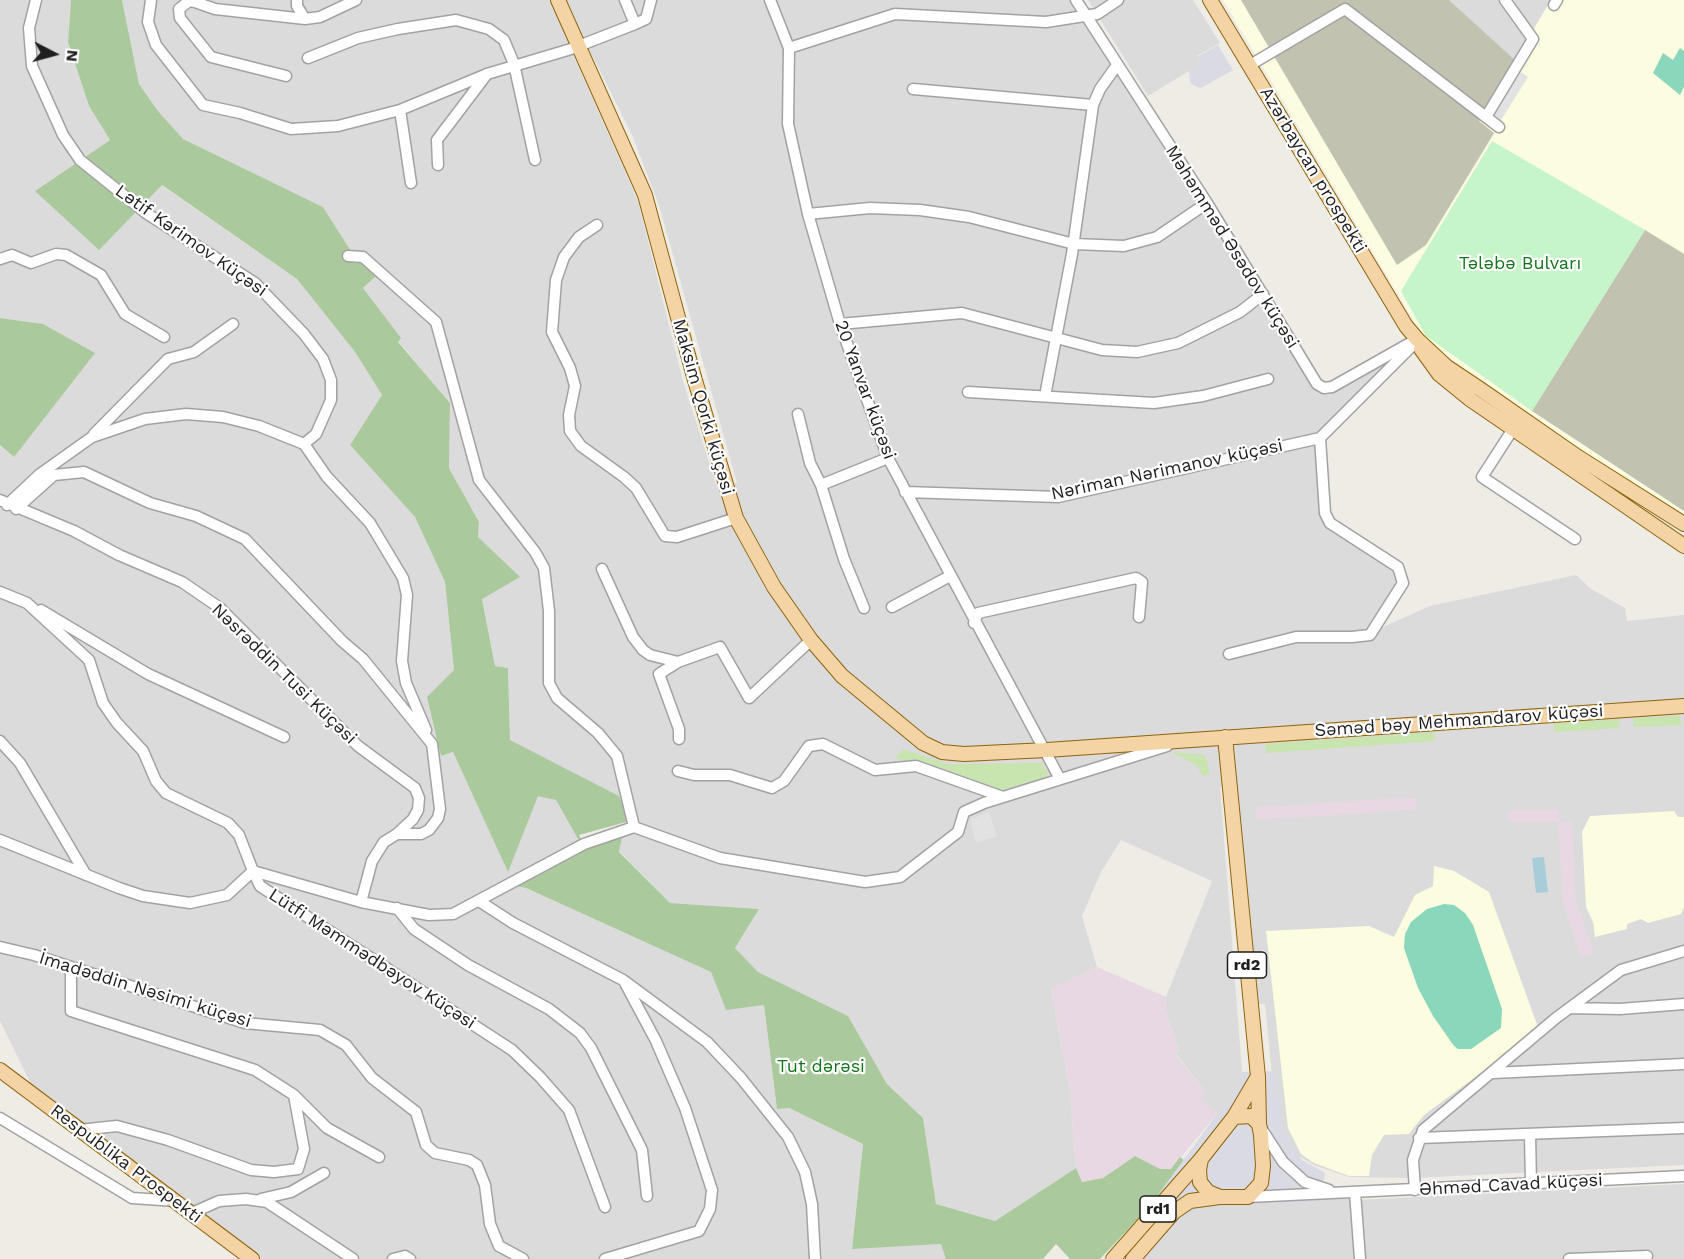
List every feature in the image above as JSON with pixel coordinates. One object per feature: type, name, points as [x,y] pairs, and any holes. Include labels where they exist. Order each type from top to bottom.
[{"type":"main road","name":"Maksim Qorki küçəsi","points":[[558,0],[645,195],[694,377],[736,518],[774,587],[811,640],[842,676],[923,743],[942,752]]},
{"type":"main road","name":"Azərbaycan prospekti","points":[[1210,0],[1406,326],[1439,374],[1553,458],[1684,546]]},
{"type":"main road","name":"Azərbaycan prospekti","points":[[1416,339],[1447,367],[1684,524]]},
{"type":"main road","points":[[1553,458],[1562,445]]},
{"type":"main road","name":"Səməd bəy Mehmandarov küçəsi","points":[[942,752],[964,754],[1225,739],[1684,706]]},
{"type":"main road","name":"rd2","points":[[1225,739],[1258,1077]]},
{"type":"main road","name":"Respublika Prospekti","points":[[0,1070],[252,1259]]},
{"type":"main road","points":[[1258,1077],[1258,1124],[1262,1144],[1263,1176],[1258,1190],[1248,1197],[1220,1197],[1208,1192],[1200,1182],[1201,1159],[1234,1117],[1258,1077]]},
{"type":"main road","points":[[1234,1117],[1251,1116],[1258,1124]]},
{"type":"main road","name":"rd1","points":[[1113,1259],[1201,1159]]},
{"type":"main road","name":"rd1","points":[[1133,1259],[1174,1212],[1190,1201],[1220,1197]]},
{"type":"street","name":"Lətif Kərimov Küçəsi","points":[[36,0],[29,28],[32,66],[63,135],[80,160],[146,213],[255,283],[304,334],[323,359],[331,380],[331,400],[316,434],[304,444]]},
{"type":"street","points":[[151,0],[148,22],[156,45],[203,105],[291,129],[338,126],[400,110],[514,64],[579,45],[636,24],[646,19],[651,0]]},
{"type":"street","points":[[297,0],[297,6],[304,19]]},
{"type":"street","points":[[286,76],[211,57],[180,18],[179,9],[189,2],[195,2],[215,9],[304,19],[320,17],[356,0]]},
{"type":"street","points":[[625,0],[636,24]]},
{"type":"street","name":"20 Yanvar küçəsi","points":[[770,0],[789,48],[788,124],[808,214],[840,324],[888,458],[974,623],[1047,750],[1060,779]]},
{"type":"street","name":"Məhəmməd Əsədov küçəsi","points":[[1076,0],[1207,203],[1317,384],[1324,388],[1332,387],[1416,339]]},
{"type":"street","points":[[789,48],[896,14],[1046,22],[1097,14],[1118,0]]},
{"type":"street","points":[[1486,117],[1533,39],[1505,0]]},
{"type":"street","points":[[1250,65],[1344,9],[1499,127]]},
{"type":"street","points":[[308,58],[358,38],[456,20],[489,28],[504,40],[514,64],[536,160]]},
{"type":"street","points":[[1045,396],[1058,339],[1074,244],[1093,105],[1100,88],[1117,65]]},
{"type":"street","points":[[438,165],[437,140],[487,74]]},
{"type":"street","points":[[913,89],[1093,105]]},
{"type":"street","points":[[400,110],[411,183]]},
{"type":"street","points":[[808,214],[870,208],[920,210],[969,217],[1074,244],[1124,246],[1144,242],[1182,222],[1207,203]]},
{"type":"street","points":[[597,225],[579,237],[564,257],[556,280],[552,332],[570,368],[575,386],[569,415],[570,431],[581,446],[636,488],[665,536],[677,537],[736,518]]},
{"type":"street","points":[[0,259],[12,255],[31,263],[56,254],[66,255],[101,275],[125,314],[164,337]]},
{"type":"street","points":[[348,256],[363,257],[436,322],[479,480],[535,552],[544,568],[549,611],[549,683],[557,698],[598,733],[617,756],[634,826]]},
{"type":"street","points":[[840,324],[962,313],[1102,350],[1137,352],[1178,342],[1240,312],[1263,294]]},
{"type":"street","points":[[8,505],[40,474],[92,437],[168,359],[194,352],[233,324]]},
{"type":"street","points":[[1228,654],[1296,637],[1352,637],[1370,634],[1403,583],[1398,567],[1330,523],[1325,513],[1320,438],[1416,339]]},
{"type":"street","points":[[969,392],[1154,403],[1203,396],[1268,379]]},
{"type":"street","points":[[92,437],[145,419],[186,414],[223,417],[259,426],[304,444],[327,477],[348,497],[370,524],[403,578],[406,606],[402,661],[406,683],[432,744],[440,798],[438,818],[429,830],[421,834],[397,834]]},
{"type":"street","points":[[798,414],[810,463],[821,485],[844,559],[864,608]]},
{"type":"street","points":[[1513,429],[1482,477],[1575,539]]},
{"type":"street","name":"Nəriman Nərimanov küçəsi","points":[[905,492],[1058,497],[1320,438]]},
{"type":"street","points":[[821,485],[888,458]]},
{"type":"street","points":[[8,505],[54,475],[84,472],[150,503],[196,516],[245,539],[342,641],[363,659],[432,744]]},
{"type":"street","name":"Nəsrəddin Tusi Küçəsi","points":[[8,505],[74,531],[119,555],[182,582],[220,608],[358,746],[415,788],[419,798],[418,810],[413,819],[397,834],[384,842],[372,861],[361,902]]},
{"type":"street","points":[[602,569],[633,637],[643,650],[650,655],[678,662]]},
{"type":"street","points":[[892,607],[950,576]]},
{"type":"street","points":[[974,623],[978,613],[1136,578],[1142,582],[1139,617]]},
{"type":"street","points":[[0,592],[27,603],[148,674],[284,737]]},
{"type":"street","points":[[27,603],[89,660],[103,703],[142,751],[156,781],[166,794],[228,823],[239,835],[253,872],[361,902],[429,915],[453,914],[584,844],[634,826],[720,858],[865,882],[900,876],[958,832],[964,812],[1003,797],[1183,740]]},
{"type":"street","points":[[679,739],[679,729],[659,674],[678,662],[720,647],[749,699],[811,640]]},
{"type":"street","points":[[0,741],[20,763],[86,875]]},
{"type":"street","points":[[678,771],[694,775],[730,775],[772,788],[784,782],[809,746],[824,744],[875,770],[916,766],[1003,797]]},
{"type":"street","name":"Lütfi Məmmədbəyov Küçəsi","points":[[0,840],[143,896],[190,903],[227,895],[253,872],[260,886],[512,1050],[569,1110],[605,1207]]},
{"type":"street","points":[[479,901],[513,923],[623,980],[707,1042],[741,1078],[788,1137],[805,1172],[812,1204],[815,1259]]},
{"type":"street","points":[[398,908],[414,929],[468,965],[549,1009],[580,1033],[591,1047],[642,1150],[647,1196]]},
{"type":"street","name":"İmadəddin Nəsimi küçəsi","points":[[0,947],[245,1023],[320,1030],[345,1044],[372,1078],[416,1112],[426,1145],[435,1153],[470,1160],[477,1165],[485,1185],[490,1224],[499,1246],[523,1259]]},
{"type":"street","points":[[1415,1190],[1413,1160],[1423,1130],[1570,1008],[1621,970],[1684,951]]},
{"type":"street","points":[[71,968],[71,1011],[255,1070],[294,1095],[327,1128],[379,1157]]},
{"type":"street","points":[[605,1259],[699,1231],[710,1209],[712,1190],[685,1108],[656,1041],[623,980]]},
{"type":"street","points":[[1570,1008],[1620,1009],[1684,1004]]},
{"type":"street","points":[[1492,1073],[1684,1064]]},
{"type":"street","points":[[80,1130],[117,1126],[168,1140],[251,1170],[289,1172],[298,1169],[304,1149],[294,1095]]},
{"type":"street","points":[[0,1118],[132,1198],[177,1201]]},
{"type":"street","points":[[1258,1124],[1283,1162],[1305,1182],[1338,1193]]},
{"type":"street","points":[[1419,1138],[1684,1128]]},
{"type":"street","points":[[1530,1134],[1531,1184]]},
{"type":"street","points":[[192,1213],[219,1201],[258,1200],[291,1192],[324,1173]]},
{"type":"street","name":"Əhməd Cavad küçəsi","points":[[1248,1197],[1684,1176]]},
{"type":"street","points":[[1355,1192],[1360,1259]]},
{"type":"street","points":[[258,1200],[275,1205],[352,1259]]},
{"type":"street","points":[[393,1259],[405,1256],[410,1259]]},
{"type":"street","points":[[1569,1259],[1647,1256]]},
{"type":"shaded area","points":[[0,0],[71,0],[68,42],[89,106],[110,140],[36,190],[161,185],[297,279],[355,352],[382,395],[350,445],[415,517],[445,582],[454,670],[440,756],[453,752],[508,871],[538,795],[556,800],[583,848],[513,885],[526,888],[711,972],[726,1009],[764,1005],[777,1108],[789,1108],[863,1144],[852,1248],[942,1244],[946,1259],[259,1259],[33,1088],[0,1021],[0,445],[14,457],[43,324],[0,318]]},
{"type":"shaded area","points":[[122,0],[1076,0],[1324,388],[1417,339],[1320,438],[1325,513],[1402,574],[1374,631],[1430,606],[1576,575],[1591,589],[1625,608],[1627,621],[1684,615],[1684,1165],[1414,1178],[1349,1177],[1314,1165],[1297,1155],[1277,1124],[1265,1004],[1251,1004],[1230,793],[1220,786],[1242,1072],[1232,1101],[1217,1114],[1200,1098],[1204,1090],[1175,1053],[1179,1051],[1165,1009],[1166,997],[1212,881],[1121,840],[1101,872],[1082,916],[1097,967],[1051,989],[1070,1091],[1076,1168],[995,1221],[936,1204],[923,1118],[887,1084],[848,1016],[758,972],[735,948],[759,909],[670,903],[619,851],[623,833],[630,821],[619,796],[510,741],[508,668],[495,666],[482,598],[519,577],[478,537],[479,522],[449,468],[450,403],[398,341],[400,338],[363,288],[377,274],[356,259],[323,207],[182,139],[139,84]],"holes":[[[586,43],[633,137],[659,205],[737,483],[717,487],[683,381],[638,201],[570,48]]]},
{"type":"shaded area","points":[[1088,0],[1193,0],[1220,43],[1197,56],[1200,63],[1148,96]]},
{"type":"shaded area","points":[[1223,0],[1241,0],[1397,265],[1426,245],[1494,134],[1479,121],[1551,0],[1684,0],[1684,254],[1645,230],[1532,410],[1684,511],[1684,517],[1529,416],[1425,340]]},
{"type":"shaded area","points":[[1241,0],[1449,0],[1515,60],[1479,121],[1494,133],[1426,245],[1397,265]]},
{"type":"shaded area","points":[[1449,0],[1551,0],[1515,60]]},
{"type":"shaded area","points":[[1218,45],[1233,70],[1201,88],[1193,85],[1190,82],[1189,71],[1200,63],[1197,57]]},
{"type":"shaded area","points":[[1521,72],[1528,77],[1501,120],[1493,114]]},
{"type":"shaded area","points":[[1645,230],[1684,254],[1684,511],[1532,411]]},
{"type":"shaded area","points":[[1416,797],[1417,810],[1256,820],[1255,807]]},
{"type":"shaded area","points":[[1508,810],[1559,810],[1559,822],[1572,821],[1575,897],[1594,953],[1581,958],[1563,904],[1558,822],[1508,822]]},
{"type":"shaded area","points":[[1674,811],[1678,817],[1684,817],[1684,907],[1681,914],[1648,923],[1641,919],[1627,924],[1627,929],[1595,937],[1593,922],[1586,907],[1582,832],[1590,816]]},
{"type":"shaded area","points":[[989,812],[997,836],[976,843],[970,820]]},
{"type":"shaded area","points":[[1434,866],[1454,871],[1489,892],[1539,1030],[1424,1115],[1409,1134],[1384,1135],[1372,1155],[1369,1176],[1349,1176],[1314,1163],[1301,1154],[1288,1128],[1266,931],[1369,926],[1394,937],[1415,895],[1433,886]]},
{"type":"shaded area","points":[[1097,967],[1166,997],[1165,1009],[1179,1051],[1175,1054],[1204,1090],[1205,1095],[1200,1098],[1217,1114],[1171,1169],[1160,1169],[1135,1156],[1103,1178],[1082,1182],[1076,1168],[1070,1091],[1051,988]]},
{"type":"shaded area","points":[[1275,1071],[1283,1132],[1302,1160],[1325,1173],[1320,1202],[1243,1204],[1197,1209],[1176,1225],[1150,1206],[1217,1114],[1232,1101],[1242,1072]]},
{"type":"shaded area","points":[[1684,1184],[1684,1259],[1132,1259],[1190,1201],[1355,1192],[1356,1200]]},
{"type":"green space","name":"Tut dərəsi","points":[[71,0],[122,0],[139,84],[158,111],[183,139],[323,207],[356,259],[378,274],[363,288],[401,338],[398,342],[450,403],[449,468],[479,522],[478,537],[520,577],[482,599],[495,666],[508,668],[510,740],[619,796],[630,821],[579,835],[585,847],[623,833],[619,852],[670,903],[759,909],[735,948],[758,972],[848,1016],[887,1084],[923,1118],[936,1204],[995,1221],[1076,1168],[1082,1182],[1103,1178],[1135,1156],[1160,1169],[1171,1169],[1180,1157],[1184,1160],[1150,1206],[1100,1259],[1070,1259],[1056,1244],[1043,1259],[946,1259],[941,1244],[852,1249],[863,1144],[789,1108],[777,1109],[764,1005],[726,1010],[711,972],[526,888],[512,885],[583,848],[556,800],[538,796],[508,872],[453,752],[441,756],[427,697],[454,670],[445,582],[415,517],[350,445],[382,395],[355,352],[297,279],[162,185],[99,250],[35,191],[110,140],[89,106],[68,42]]},
{"type":"green space","points":[[1680,48],[1684,51],[1684,87],[1680,95],[1653,73],[1663,53],[1673,60]]},
{"type":"green space","name":"Tələbə Bulvarı","points":[[1492,141],[1645,230],[1532,411],[1426,336],[1401,291]]},
{"type":"green space","points":[[0,318],[43,324],[95,353],[14,457],[0,445]]},
{"type":"green space","points":[[1680,716],[1681,725],[1634,727],[1633,718]]},
{"type":"green space","points":[[1619,719],[1619,728],[1554,732],[1554,723]]},
{"type":"green space","points":[[1434,732],[1435,741],[1266,753],[1265,744]]},
{"type":"green space","points":[[903,749],[948,764],[1042,763],[1048,773],[1046,777],[1001,790],[923,761],[895,759]]},
{"type":"green space","points":[[1171,752],[1205,755],[1210,774],[1203,776],[1196,765]]},
{"type":"green space","points":[[1444,904],[1454,905],[1465,913],[1473,925],[1502,1009],[1501,1028],[1471,1049],[1458,1049],[1454,1046],[1433,1016],[1418,988],[1404,948],[1405,934],[1411,922],[1427,909]]},
{"type":"water","points":[[1544,857],[1548,892],[1536,893],[1532,858]]}]
